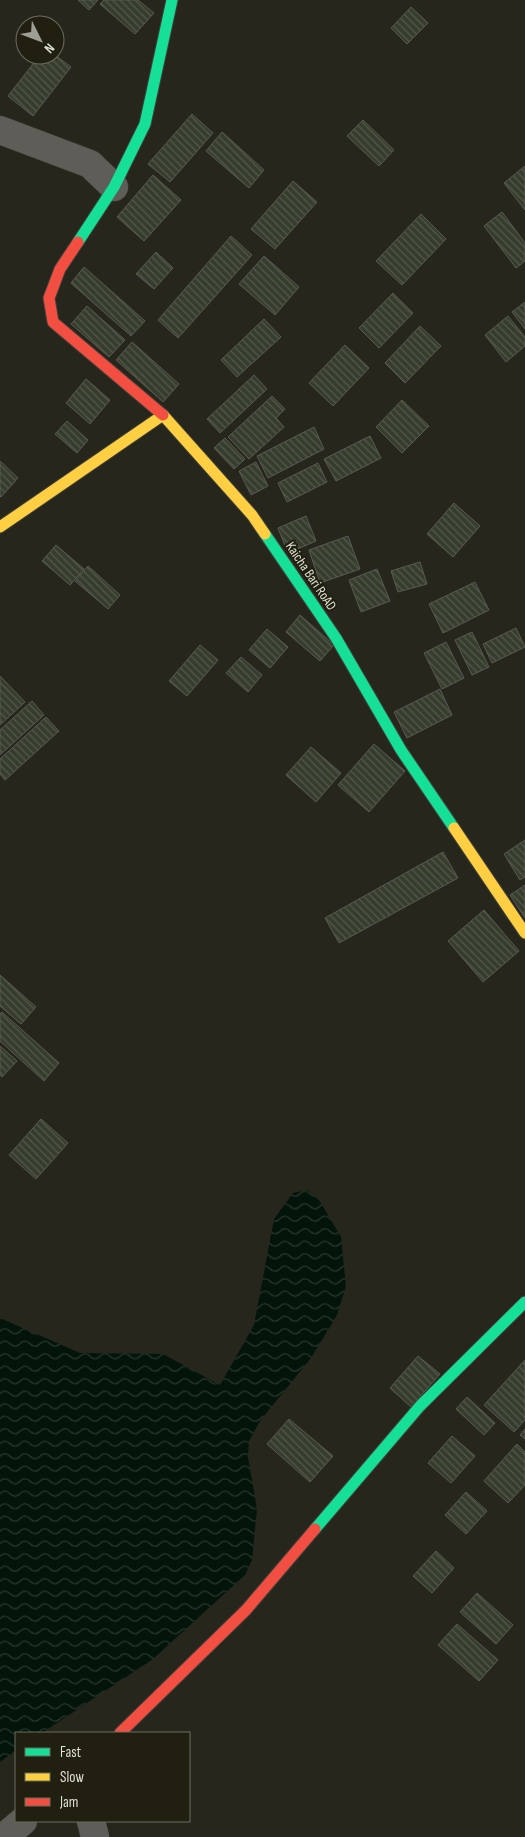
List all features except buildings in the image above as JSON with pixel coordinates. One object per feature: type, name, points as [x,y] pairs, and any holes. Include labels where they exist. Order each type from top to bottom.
[{"type":"street","name":"Kaicha Bari RoAD","points":[[172,0],[145,124],[114,186],[60,270],[50,298],[53,322],[163,415],[252,515],[336,638],[401,750],[525,933]]},
{"type":"street","points":[[0,130],[90,164],[114,186]]},
{"type":"street","points":[[0,528],[163,415]]},
{"type":"street","points":[[121,1732],[246,1610],[420,1406],[525,1302]]},
{"type":"street","points":[[4,1837],[22,1822]]},
{"type":"street","points":[[91,1822],[95,1837]]},
{"type":"water","points":[[307,1190],[319,1200],[341,1237],[346,1286],[337,1315],[311,1358],[260,1421],[249,1441],[248,1457],[257,1509],[252,1560],[245,1575],[153,1659],[44,1732],[15,1732],[15,1751],[0,1762],[0,1318],[80,1353],[163,1354],[220,1385],[254,1325],[274,1219],[293,1193]]},
{"type":"traffic: fast","points":[[78,242],[114,187],[145,124],[172,0]]},
{"type":"traffic: fast","points":[[265,534],[336,638],[401,750],[454,828]]},
{"type":"traffic: fast","points":[[315,1529],[420,1406],[525,1302]]},
{"type":"traffic: slow","points":[[0,527],[163,415],[252,515],[265,534]]},
{"type":"traffic: slow","points":[[454,828],[525,933]]},
{"type":"traffic: jam","points":[[78,242],[60,269],[49,298],[53,322],[163,415]]},
{"type":"traffic: jam","points":[[121,1732],[246,1610],[315,1529]]}]
